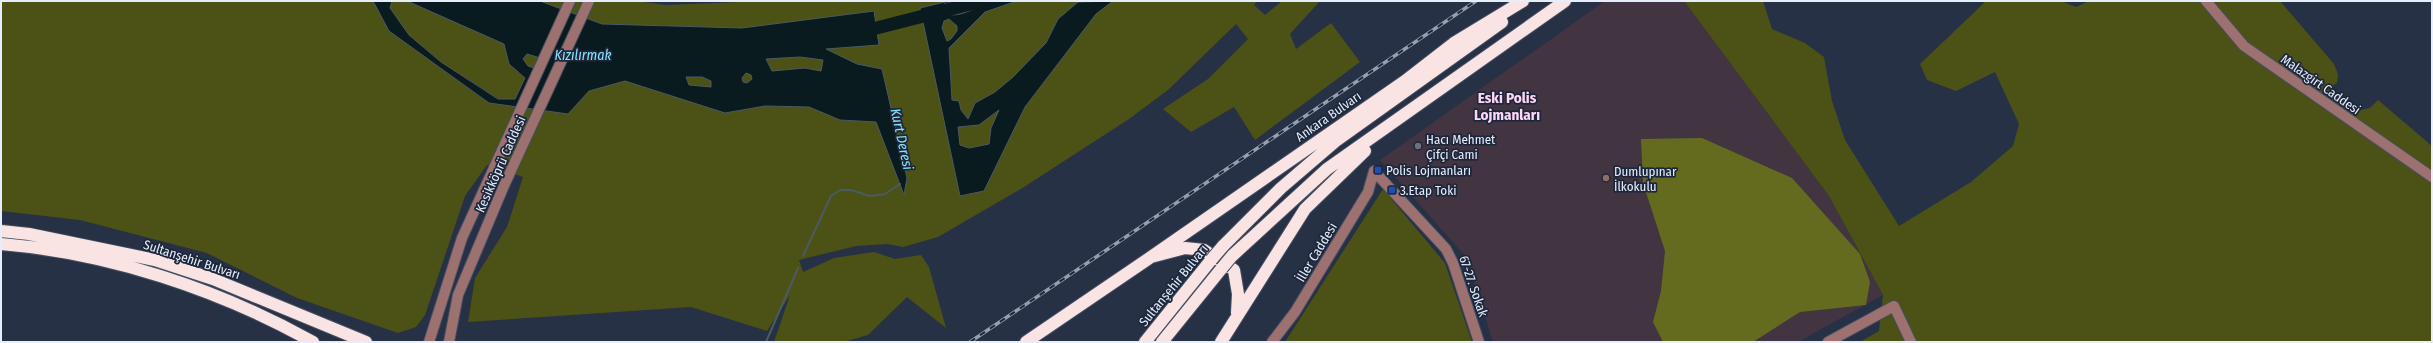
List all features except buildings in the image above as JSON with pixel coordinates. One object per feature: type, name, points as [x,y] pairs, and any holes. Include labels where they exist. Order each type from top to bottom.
[{"type":"highway","name":"Ankara Bulvarı","points":[[1028,341],[1405,81],[1454,43],[1523,1]]},
{"type":"highway","name":"Ankara Bulvarı","points":[[1223,246],[1281,188],[1337,140],[1530,1]]},
{"type":"highway","points":[[1221,342],[1237,314],[1305,209],[1350,163],[1422,102],[1564,1]]},
{"type":"highway","name":"Sultanşehir Bulvarı","points":[[1162,342],[1232,256],[1327,169],[1422,102]]},
{"type":"highway","name":"Sultanşehir Bulvarı","points":[[1,231],[29,234],[155,260],[213,278],[366,342]]},
{"type":"highway","name":"Sultanşehir Bulvarı","points":[[1,244],[28,247],[139,269],[206,293],[285,326],[313,342]]},
{"type":"highway","name":"Sultanşehir Bulvarı","points":[[1145,342],[1223,246]]},
{"type":"highway","points":[[1151,257],[1185,248],[1204,250],[1222,261],[1234,270],[1238,294],[1237,314]]},
{"type":"highway","points":[[1168,342],[1187,311]]},
{"type":"street","name":"Kesikköprü Caddesi","points":[[429,342],[431,331],[462,238],[487,187],[570,1]]},
{"type":"street","name":"Kesikköprü Caddesi","points":[[449,340],[458,295],[503,188],[589,1]]},
{"type":"street","name":"Malazgirt Caddesi","points":[[2206,1],[2244,46],[2432,177]]},
{"type":"street","name":"İller Caddesi","points":[[1272,342],[1295,312],[1368,192],[1374,171]]},
{"type":"street","name":"67-27. Sokak","points":[[1374,171],[1439,239],[1451,257],[1479,342]]},
{"type":"street","points":[[1828,342],[1894,306],[1911,342]]},
{"type":"street","points":[[424,342],[431,331]]},
{"type":"shaded area","name":"Dumlupınar İlkokulu","points":[[1605,1],[1684,1],[1829,196],[1883,295],[1798,342],[1493,342],[1466,257],[1380,160]]},
{"type":"green space","points":[[1,1],[373,1],[389,31],[489,103],[568,114],[589,91],[625,81],[725,113],[765,106],[809,107],[840,120],[876,122],[904,194],[907,178],[882,69],[857,64],[825,49],[874,11],[742,28],[602,24],[540,1],[637,1],[665,5],[766,1],[949,1],[920,8],[960,196],[984,191],[1025,107],[1096,14],[1113,1],[1257,1],[1254,5],[1265,15],[1282,1],[1320,1],[1290,34],[1296,49],[1331,23],[1360,62],[1255,140],[1234,107],[1191,132],[1163,109],[1208,79],[1248,39],[1236,24],[1168,90],[1129,119],[1024,187],[938,237],[903,247],[887,244],[856,246],[799,260],[803,272],[834,258],[874,252],[895,259],[921,255],[929,267],[946,328],[907,297],[868,335],[844,342],[774,342],[790,295],[767,331],[691,307],[468,322],[475,278],[507,227],[523,177],[487,165],[465,196],[425,315],[416,327],[398,333],[297,298],[207,253],[80,220],[1,211]]},
{"type":"green space","points":[[392,1],[407,1],[504,44],[509,64],[525,78],[516,99],[499,99],[441,62],[409,35],[390,8]]},
{"type":"green space","points":[[955,1],[987,1],[988,3],[959,15],[945,14],[944,4]]},
{"type":"green space","points":[[1017,1],[1083,1],[1078,2],[1058,19],[1046,43],[1013,77],[995,92],[975,103],[968,119],[961,110],[959,102],[952,100],[949,48],[985,12]]},
{"type":"green space","points":[[1684,1],[1763,1],[1772,29],[1805,43],[1824,57],[1832,101],[1845,140],[1899,226],[1971,182],[2013,146],[2019,124],[1995,72],[1956,91],[1927,80],[1920,64],[1984,3],[1983,1],[2061,1],[2076,7],[2089,1],[2280,1],[2334,64],[2338,74],[2337,83],[2328,89],[2341,101],[2360,110],[2370,108],[2378,100],[2432,146],[2432,342],[1860,342],[1879,331],[1883,295],[1829,196]]},
{"type":"green space","points":[[949,19],[957,26],[957,31],[951,39],[946,41],[942,28],[944,20]]},
{"type":"green space","points":[[527,54],[548,61],[544,71],[528,66],[523,59]]},
{"type":"green space","points":[[800,57],[823,60],[821,71],[805,68],[772,71],[766,58]]},
{"type":"green space","points":[[745,73],[749,73],[751,74],[751,82],[745,83],[742,80],[742,76]]},
{"type":"green space","points":[[685,77],[702,77],[711,81],[711,88],[689,85]]},
{"type":"green space","points":[[1000,109],[991,128],[989,144],[969,148],[960,145],[958,127],[979,125]]},
{"type":"green space","points":[[1702,138],[1792,178],[1860,254],[1870,282],[1866,305],[1800,312],[1753,342],[1663,342],[1653,322],[1661,291],[1665,251],[1643,183],[1641,139]]},
{"type":"green space","points":[[1383,189],[1445,263],[1472,342],[1285,342]]},
{"type":"water","name":"Kızılırmak","points":[[373,1],[392,1],[390,8],[409,35],[441,62],[498,99],[515,99],[525,78],[509,64],[504,44],[407,1],[540,1],[602,24],[742,28],[874,11],[879,45],[826,49],[857,64],[882,69],[907,178],[904,195],[876,122],[840,120],[809,107],[765,106],[725,113],[625,81],[589,91],[568,114],[489,103],[389,31]],"holes":[[[527,54],[547,60],[544,71],[528,66],[523,59]],[[800,57],[823,60],[821,71],[805,68],[772,71],[766,59]],[[746,73],[751,75],[752,79],[747,83],[743,82],[742,78]],[[686,77],[702,77],[711,81],[711,87],[689,85]]]},
{"type":"water","points":[[955,1],[944,4],[945,14],[956,15],[988,3],[987,1],[1017,1],[985,12],[949,48],[952,100],[959,101],[961,110],[968,119],[975,103],[995,92],[1013,77],[1046,43],[1058,19],[1078,2],[1113,1],[1096,14],[1025,107],[984,191],[960,196],[920,8]],"holes":[[[949,19],[957,26],[957,31],[951,39],[947,41],[942,28],[944,21]],[[999,110],[991,128],[989,144],[969,148],[960,145],[958,127],[979,125]]]},
{"type":"waterway","name":"Kızılırmak","points":[[861,32],[982,1]]},
{"type":"waterway","name":"Kurt Deresi","points":[[803,256],[831,196],[840,190],[851,190],[870,196],[885,194],[900,184]]},
{"type":"waterway","name":"Kurt Deresi","points":[[766,342],[798,268]]},
{"type":"railway","points":[[970,342],[1476,1]]},
{"type":"place","name":"Hacı Mehmet Çifçi Cami","points":[[1418,146]]},
{"type":"place","name":"Polis Lojmanları","points":[[1378,170]]},
{"type":"place","name":"Dumlupınar İlkokulu","points":[[1606,178]]},
{"type":"place","name":"3.Etap Toki","points":[[1392,190]]},
{"type":"district","name":"Eski Polis Lojmanları","points":[[1507,106]]}]
